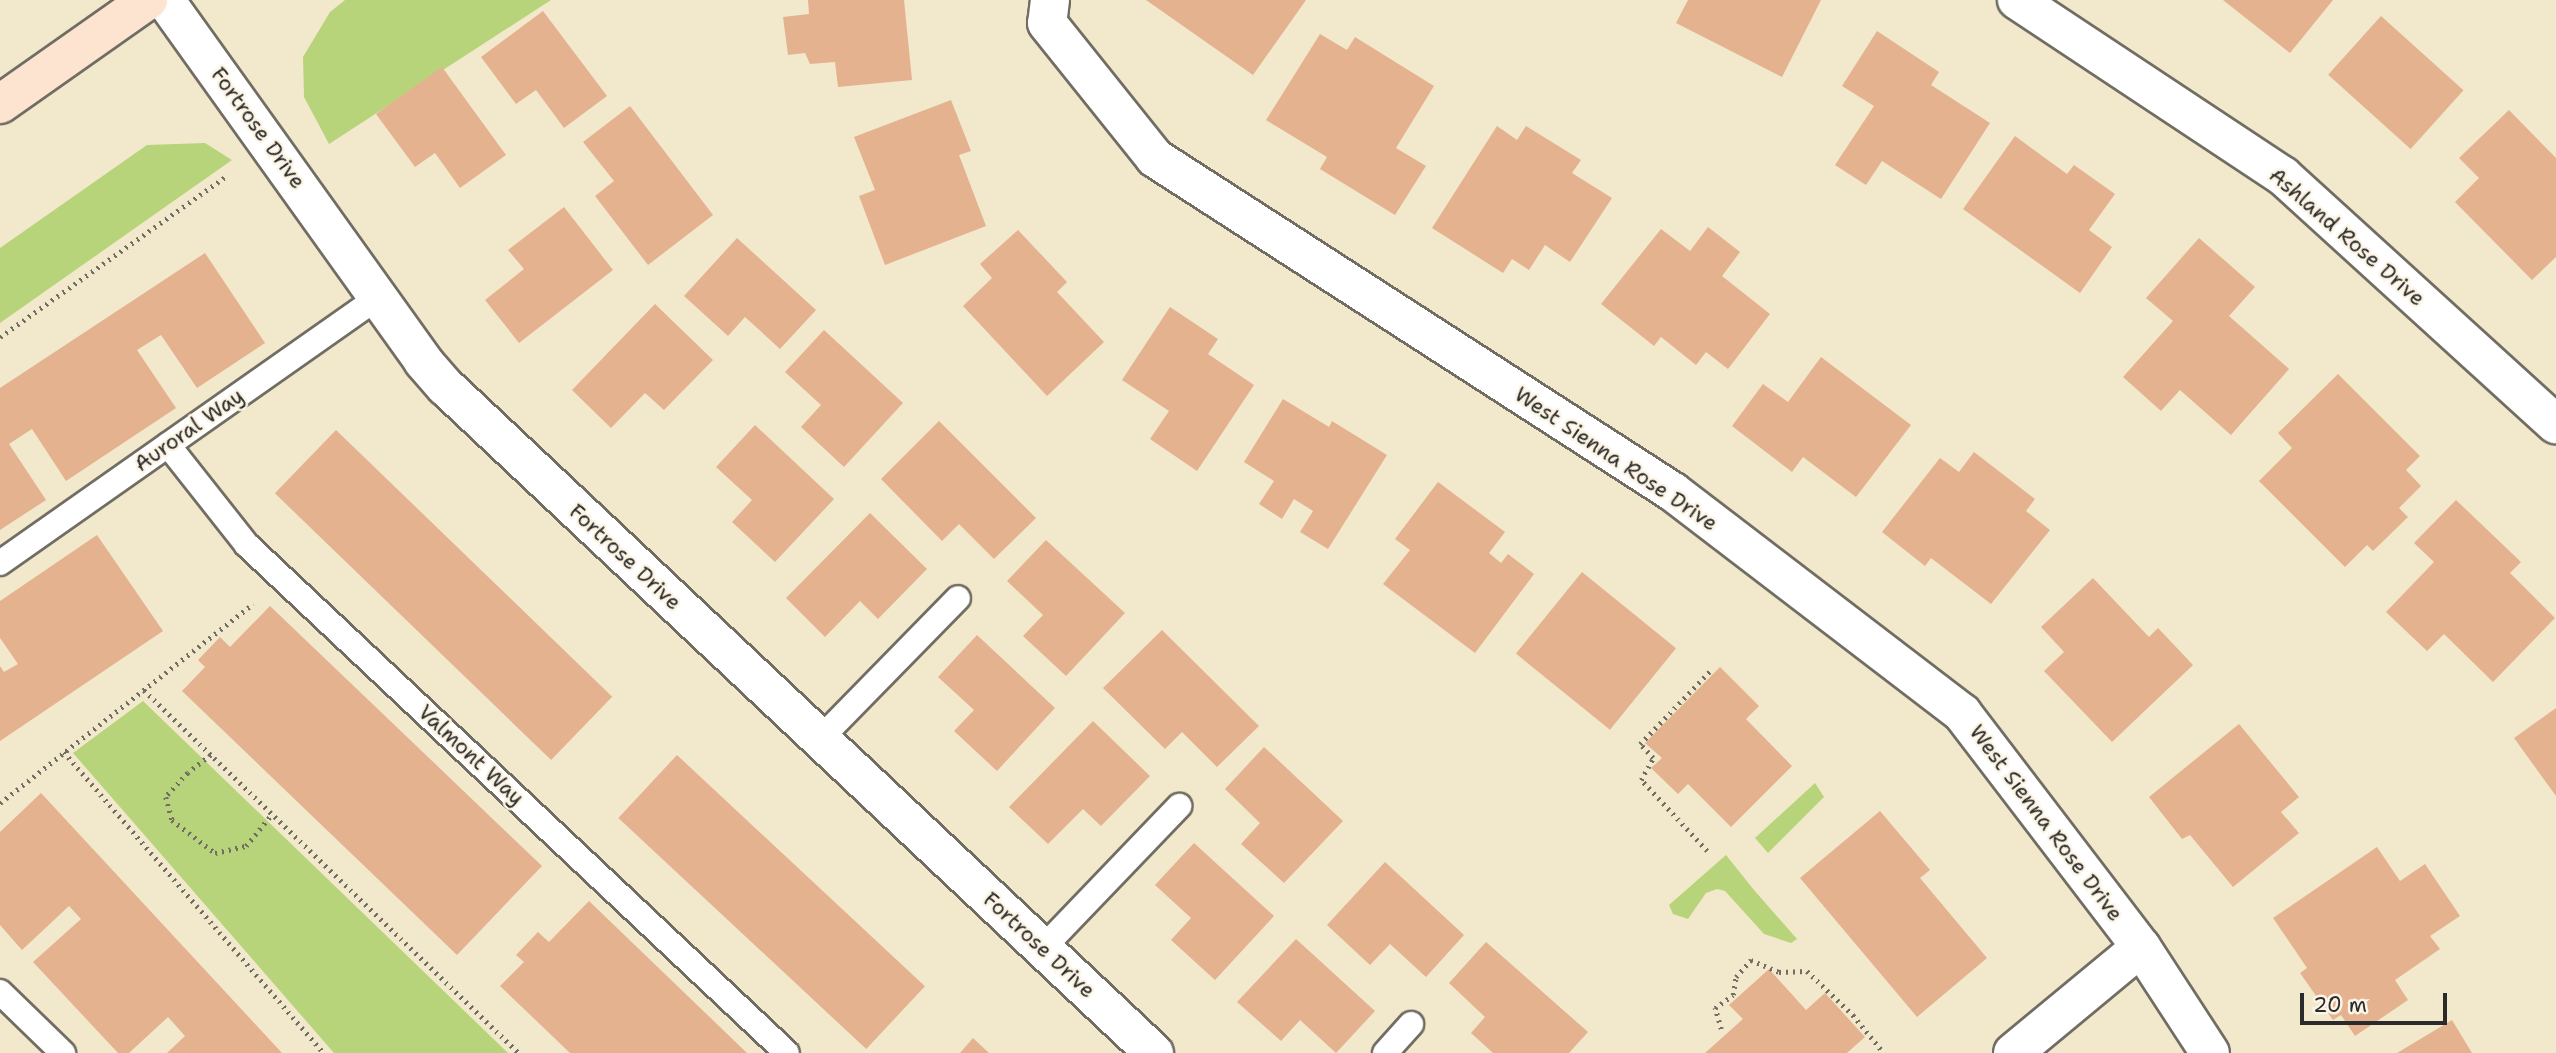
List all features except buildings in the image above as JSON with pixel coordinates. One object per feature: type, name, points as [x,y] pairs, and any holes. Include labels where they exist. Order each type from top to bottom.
[{"type":"street","points":[[0,104],[148,0]]},
{"type":"street","name":"Fortrose Drive","points":[[165,0],[423,360],[470,412],[1154,1053]]},
{"type":"street","name":"Ashland Rose Drive","points":[[2017,0],[2283,176],[2556,424]]},
{"type":"street","name":"West Sienna Rose Drive","points":[[1048,12],[1155,159],[1673,492],[1962,713],[2141,947],[2210,1053]]},
{"type":"street","points":[[2012,1053],[2141,947]]},
{"type":"lane","name":"Auroral Way","points":[[0,563],[378,297]]},
{"type":"lane","name":"Valmont Way","points":[[167,445],[234,529],[284,579],[787,1053]]},
{"type":"lane","points":[[820,740],[958,598]]},
{"type":"lane","points":[[1043,948],[1179,806]]},
{"type":"lane","points":[[0,992],[63,1053]]},
{"type":"lane","points":[[1385,1053],[1411,1024]]},
{"type":"path","points":[[0,337],[225,177]]},
{"type":"path","points":[[0,803],[284,579]]},
{"type":"path","points":[[1707,851],[1641,780],[1653,758],[1640,744],[1712,669]]},
{"type":"path","points":[[144,690],[519,1053]]},
{"type":"path","points":[[64,752],[324,1053]]},
{"type":"path","points":[[211,755],[188,773],[166,797],[172,820],[215,853],[246,846],[272,814]]},
{"type":"path","points":[[1721,1029],[1714,1008],[1733,995],[1736,977],[1751,960],[1779,972],[1807,971],[1853,1014],[1884,1053]]},
{"type":"green space","points":[[345,0],[551,0],[329,144],[304,97],[303,57],[330,12]]},
{"type":"green space","points":[[205,143],[232,160],[0,323],[0,248],[147,145]]},
{"type":"green space","points":[[143,701],[508,1053],[334,1053],[73,753]]},
{"type":"green space","points":[[1815,783],[1824,797],[1768,853],[1755,838]]},
{"type":"green space","points":[[1726,855],[1797,939],[1791,943],[1764,934],[1725,891],[1717,889],[1706,893],[1688,919],[1673,914],[1669,905]]}]
